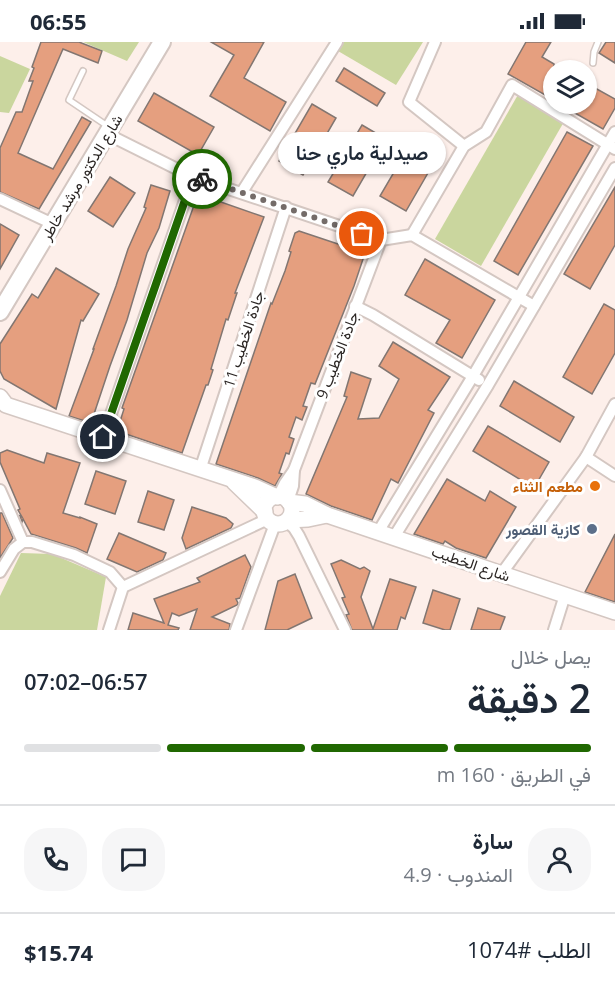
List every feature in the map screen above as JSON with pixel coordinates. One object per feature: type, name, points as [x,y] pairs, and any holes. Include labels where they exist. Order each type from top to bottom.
[{"type":"main road","name":"شارع الدكتور مرشد خاطر","points":[[0,312],[162,42]]},
{"type":"main road","name":"شارع الخطيب","points":[[2,403],[255,487],[283,499],[305,504],[327,515],[615,612]]},
{"type":"main road","name":"شارع الخطيب","points":[[232,480],[276,519],[308,519],[327,515]]},
{"type":"main road","points":[[283,499],[292,511],[276,519],[267,502],[283,499]]},
{"type":"street","points":[[242,192],[337,42]]},
{"type":"street","points":[[435,42],[410,102],[464,146]]},
{"type":"street","points":[[412,235],[464,146],[486,132],[512,85],[611,147]]},
{"type":"street","points":[[108,131],[193,177],[381,240],[412,235],[534,306]]},
{"type":"street","points":[[378,532],[611,147],[615,132]]},
{"type":"street","points":[[394,537],[488,385],[615,168]]},
{"type":"street","points":[[103,437],[193,177]]},
{"type":"street","points":[[0,199],[52,224]]},
{"type":"street","name":"جادة الخطيب 11","points":[[200,470],[286,207]]},
{"type":"street","name":"جادة الخطيب 9","points":[[283,499],[285,483],[294,470],[381,240]]},
{"type":"street","points":[[355,306],[488,385]]},
{"type":"street","points":[[502,573],[586,457],[615,404]]},
{"type":"street","points":[[586,457],[615,476]]},
{"type":"street","points":[[0,490],[23,542]]},
{"type":"street","points":[[109,630],[123,587],[276,519]]},
{"type":"street","points":[[236,630],[276,519]]},
{"type":"street","points":[[276,519],[294,528],[299,536],[345,630]]},
{"type":"street","points":[[0,572],[14,549],[23,542],[32,542],[74,555],[110,572],[123,587]]},
{"type":"street","points":[[554,630],[565,595]]},
{"type":"lane","points":[[593,60],[598,42]]},
{"type":"lane","points":[[83,70],[69,100],[108,131]]},
{"type":"green space","points":[[83,42],[139,42],[127,61]]},
{"type":"green space","points":[[344,42],[423,42],[396,85],[338,51]]},
{"type":"green space","points":[[0,56],[30,69],[9,113],[0,112]]},
{"type":"green space","points":[[519,93],[543,107],[543,114],[555,114],[565,120],[481,266],[435,239]]},
{"type":"green space","points":[[21,553],[52,554],[106,577],[97,630],[0,630],[0,596]]},
{"type":"building","points":[[41,42],[79,42],[102,51],[98,63],[63,49],[18,153],[53,169],[82,117],[91,122],[39,209],[0,192],[0,148],[16,112],[22,112],[33,81],[29,81]]},
{"type":"building","points":[[211,42],[264,42],[244,78],[286,102],[270,131],[210,96],[234,55]]},
{"type":"building","points":[[526,42],[551,42],[542,57],[547,60],[543,60],[543,94],[508,74]]},
{"type":"building","points":[[606,42],[615,42],[615,63],[599,53]]},
{"type":"building","points":[[344,68],[385,93],[377,106],[336,81]]},
{"type":"building","points":[[597,89],[615,99],[615,108],[603,129],[577,114],[597,114]]},
{"type":"building","points":[[154,93],[214,127],[198,155],[138,121]]},
{"type":"building","points":[[312,104],[336,118],[303,175],[279,161]]},
{"type":"building","points":[[362,125],[386,139],[353,196],[328,182]]},
{"type":"building","points":[[567,132],[593,146],[518,275],[494,261]]},
{"type":"building","points":[[414,138],[440,152],[406,211],[380,196]]},
{"type":"building","points":[[110,177],[135,193],[113,227],[88,211]]},
{"type":"building","points":[[151,185],[170,191],[91,423],[69,416],[128,249],[146,208],[144,207]]},
{"type":"building","points":[[615,187],[615,245],[590,289],[564,274]]},
{"type":"building","points":[[198,194],[264,217],[235,293],[237,293],[228,320],[226,319],[211,369],[213,370],[182,453],[117,431],[124,409],[122,408]]},
{"type":"building","points":[[0,224],[19,235],[0,269]]},
{"type":"building","points":[[299,231],[365,253],[315,384],[311,383],[303,406],[307,407],[302,420],[296,417],[289,437],[294,439],[289,454],[286,453],[279,473],[282,474],[275,486],[216,464],[271,303],[285,271],[295,233]]},
{"type":"building","points":[[425,259],[495,300],[462,358],[436,343],[450,320],[405,295]]},
{"type":"building","points":[[56,268],[99,294],[83,321],[81,320],[56,409],[4,379],[0,371],[0,344],[32,294],[38,298]]},
{"type":"building","points":[[604,304],[615,310],[615,353],[592,394],[563,377]]},
{"type":"building","points":[[393,342],[450,377],[428,410],[434,413],[398,483],[391,479],[372,520],[331,506],[306,494],[347,397],[344,396],[351,372],[371,379],[358,419],[379,418],[399,379],[379,366]]},
{"type":"building","points":[[514,381],[574,417],[560,442],[500,406]]},
{"type":"building","points":[[488,426],[549,462],[534,488],[473,451]]},
{"type":"building","points":[[7,450],[44,463],[47,453],[80,463],[63,513],[97,524],[87,553],[31,534],[23,519],[22,522],[18,510],[20,509],[0,462],[0,453]]},
{"type":"building","points":[[96,471],[126,481],[115,514],[85,504]]},
{"type":"building","points":[[447,479],[485,501],[490,491],[516,507],[486,558],[456,548],[445,541],[443,544],[414,534]]},
{"type":"building","points":[[148,491],[174,500],[164,530],[138,522]]},
{"type":"building","points":[[192,507],[226,518],[233,524],[231,528],[186,549],[182,538]]},
{"type":"building","points":[[0,513],[13,538],[0,558]]},
{"type":"building","points":[[119,533],[166,553],[163,560],[137,572],[107,559]]},
{"type":"building","points":[[615,534],[615,602],[585,592]]},
{"type":"building","points":[[245,555],[251,567],[240,598],[236,599],[237,605],[212,617],[230,624],[229,630],[190,630],[197,609],[179,616],[172,613],[168,625],[179,628],[178,630],[128,630],[133,613],[164,623],[154,599],[200,582],[197,578]]},
{"type":"building","points":[[341,560],[370,571],[361,597],[373,629],[390,579],[416,587],[405,619],[401,617],[397,630],[352,630],[346,615],[349,614],[342,598],[345,597],[331,564]]},
{"type":"building","points":[[295,574],[312,618],[287,630],[265,630],[278,581]]},
{"type":"building","points":[[433,590],[460,599],[450,630],[423,623]]},
{"type":"building","points":[[478,608],[505,617],[500,630],[471,630]]},
{"type":"way so far","points":[[202,179],[362,234]]},
{"type":"place","name":"صيدلية ماري حنا","points":[[362,234]]},
{"type":"place","name":"مطعم الثناء","points":[[595,486]]},
{"type":"place","name":"كازية القصور","points":[[592,529]]},
{"type":"route","points":[[103,437],[193,177],[202,179]]}]
